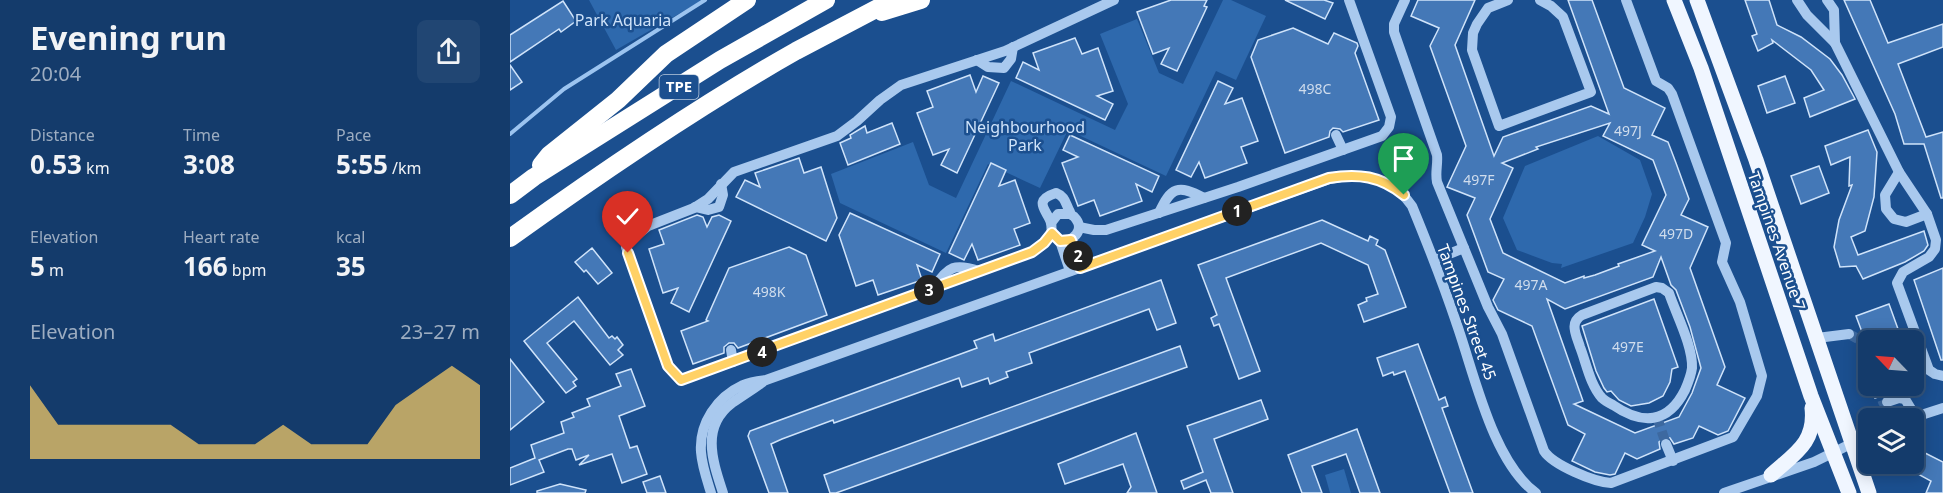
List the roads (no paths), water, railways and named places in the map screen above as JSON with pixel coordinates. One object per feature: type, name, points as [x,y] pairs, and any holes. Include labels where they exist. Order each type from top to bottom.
[{"type":"highway","points":[[534,177],[549,155],[618,100],[666,54],[747,0]]},
{"type":"highway","name":"TPE","points":[[510,195],[534,177],[720,60],[826,0]]},
{"type":"highway","name":"TPE","points":[[510,238],[552,207],[702,108],[797,51],[893,0]]},
{"type":"highway","points":[[857,20],[921,0]]},
{"type":"main road","name":"Tampines Avenue 7","points":[[1674,0],[1701,68],[1811,396],[1849,493]]},
{"type":"main road","name":"Tampines Avenue 7","points":[[1697,0],[1756,160],[1869,492]]},
{"type":"main road","points":[[1771,475],[1804,446],[1812,426],[1811,396]]},
{"type":"main road","points":[[1869,492],[1872,474]]},
{"type":"street","points":[[1070,214],[1059,214],[1036,250],[681,380],[668,366],[628,253],[628,242],[648,226],[695,207],[708,199],[734,172],[837,136],[901,85],[1013,47],[1114,0]]},
{"type":"street","points":[[1079,226],[1101,231],[1382,136],[1389,127],[1391,117],[1349,0]]},
{"type":"street","points":[[1405,0],[1394,24],[1394,32],[1437,155],[1435,172],[1440,191],[1488,307],[1502,334],[1548,457],[1601,483],[1611,483],[1733,437],[1756,396],[1762,376],[1740,302],[1722,262],[1726,243],[1672,94],[1668,88],[1656,81],[1626,0]]},
{"type":"street","points":[[1504,1],[1488,8],[1477,24],[1473,33],[1472,50],[1499,126],[1591,92],[1563,17],[1540,0]]},
{"type":"street","points":[[1797,0],[1807,15],[1835,43],[1899,172],[1927,214],[1936,240],[1935,249],[1929,257],[1903,272],[1897,283],[1929,370],[1943,376]]},
{"type":"street","points":[[1827,0],[1834,10],[1835,43]]},
{"type":"street","points":[[977,60],[988,67],[1004,68],[1011,59],[1013,47]]},
{"type":"street","points":[[1336,135],[1342,150]]},
{"type":"street","points":[[1899,172],[1885,195],[1886,209],[1894,219],[1906,222],[1927,214]]},
{"type":"street","name":"Tampines Street 45","points":[[711,493],[701,450],[702,437],[708,418],[722,399],[745,384],[766,380],[1263,201],[1329,178],[1346,175],[1368,176],[1393,186],[1404,195],[1412,207],[1434,260],[1500,447],[1513,470],[1536,493]]},
{"type":"street","points":[[1158,213],[1169,194],[1174,191],[1187,189],[1203,198]]},
{"type":"street","points":[[1066,241],[1078,232],[1079,226],[1070,214],[1063,197],[1056,193],[1051,194],[1042,204],[1044,212],[1051,228],[1066,241],[1075,269]]},
{"type":"street","points":[[1434,260],[1464,248]]},
{"type":"street","points":[[1656,287],[1666,290],[1677,316],[1692,366],[1689,381],[1681,398],[1672,409],[1657,417],[1643,419],[1626,413],[1600,396],[1574,330],[1576,319],[1582,315],[1656,287]]},
{"type":"street","points":[[1817,338],[1850,334]]},
{"type":"street","points":[[731,350],[733,362]]},
{"type":"street","name":"Tampines Street 45","points":[[723,493],[712,457],[711,438],[717,421],[730,404],[766,380]]},
{"type":"street","points":[[1887,402],[1902,398],[1907,401],[1910,408]]},
{"type":"street","points":[[1924,415],[1943,408]]},
{"type":"street","points":[[1724,493],[1771,475],[1815,462],[1858,440]]},
{"type":"street","points":[[1666,444],[1673,461]]},
{"type":"waterway","points":[[510,134],[564,89],[705,0]]},
{"type":"tunnel","points":[[1849,334],[1858,339]]},
{"type":"tunnel","points":[[1881,396],[1883,402],[1887,402]]},
{"type":"tunnel","points":[[1657,417],[1666,444]]},
{"type":"park label","name":"Park Aquaria","points":[[623,20]]},
{"type":"park label","name":"Neighbourhood Park","points":[[1025,136]]}]
